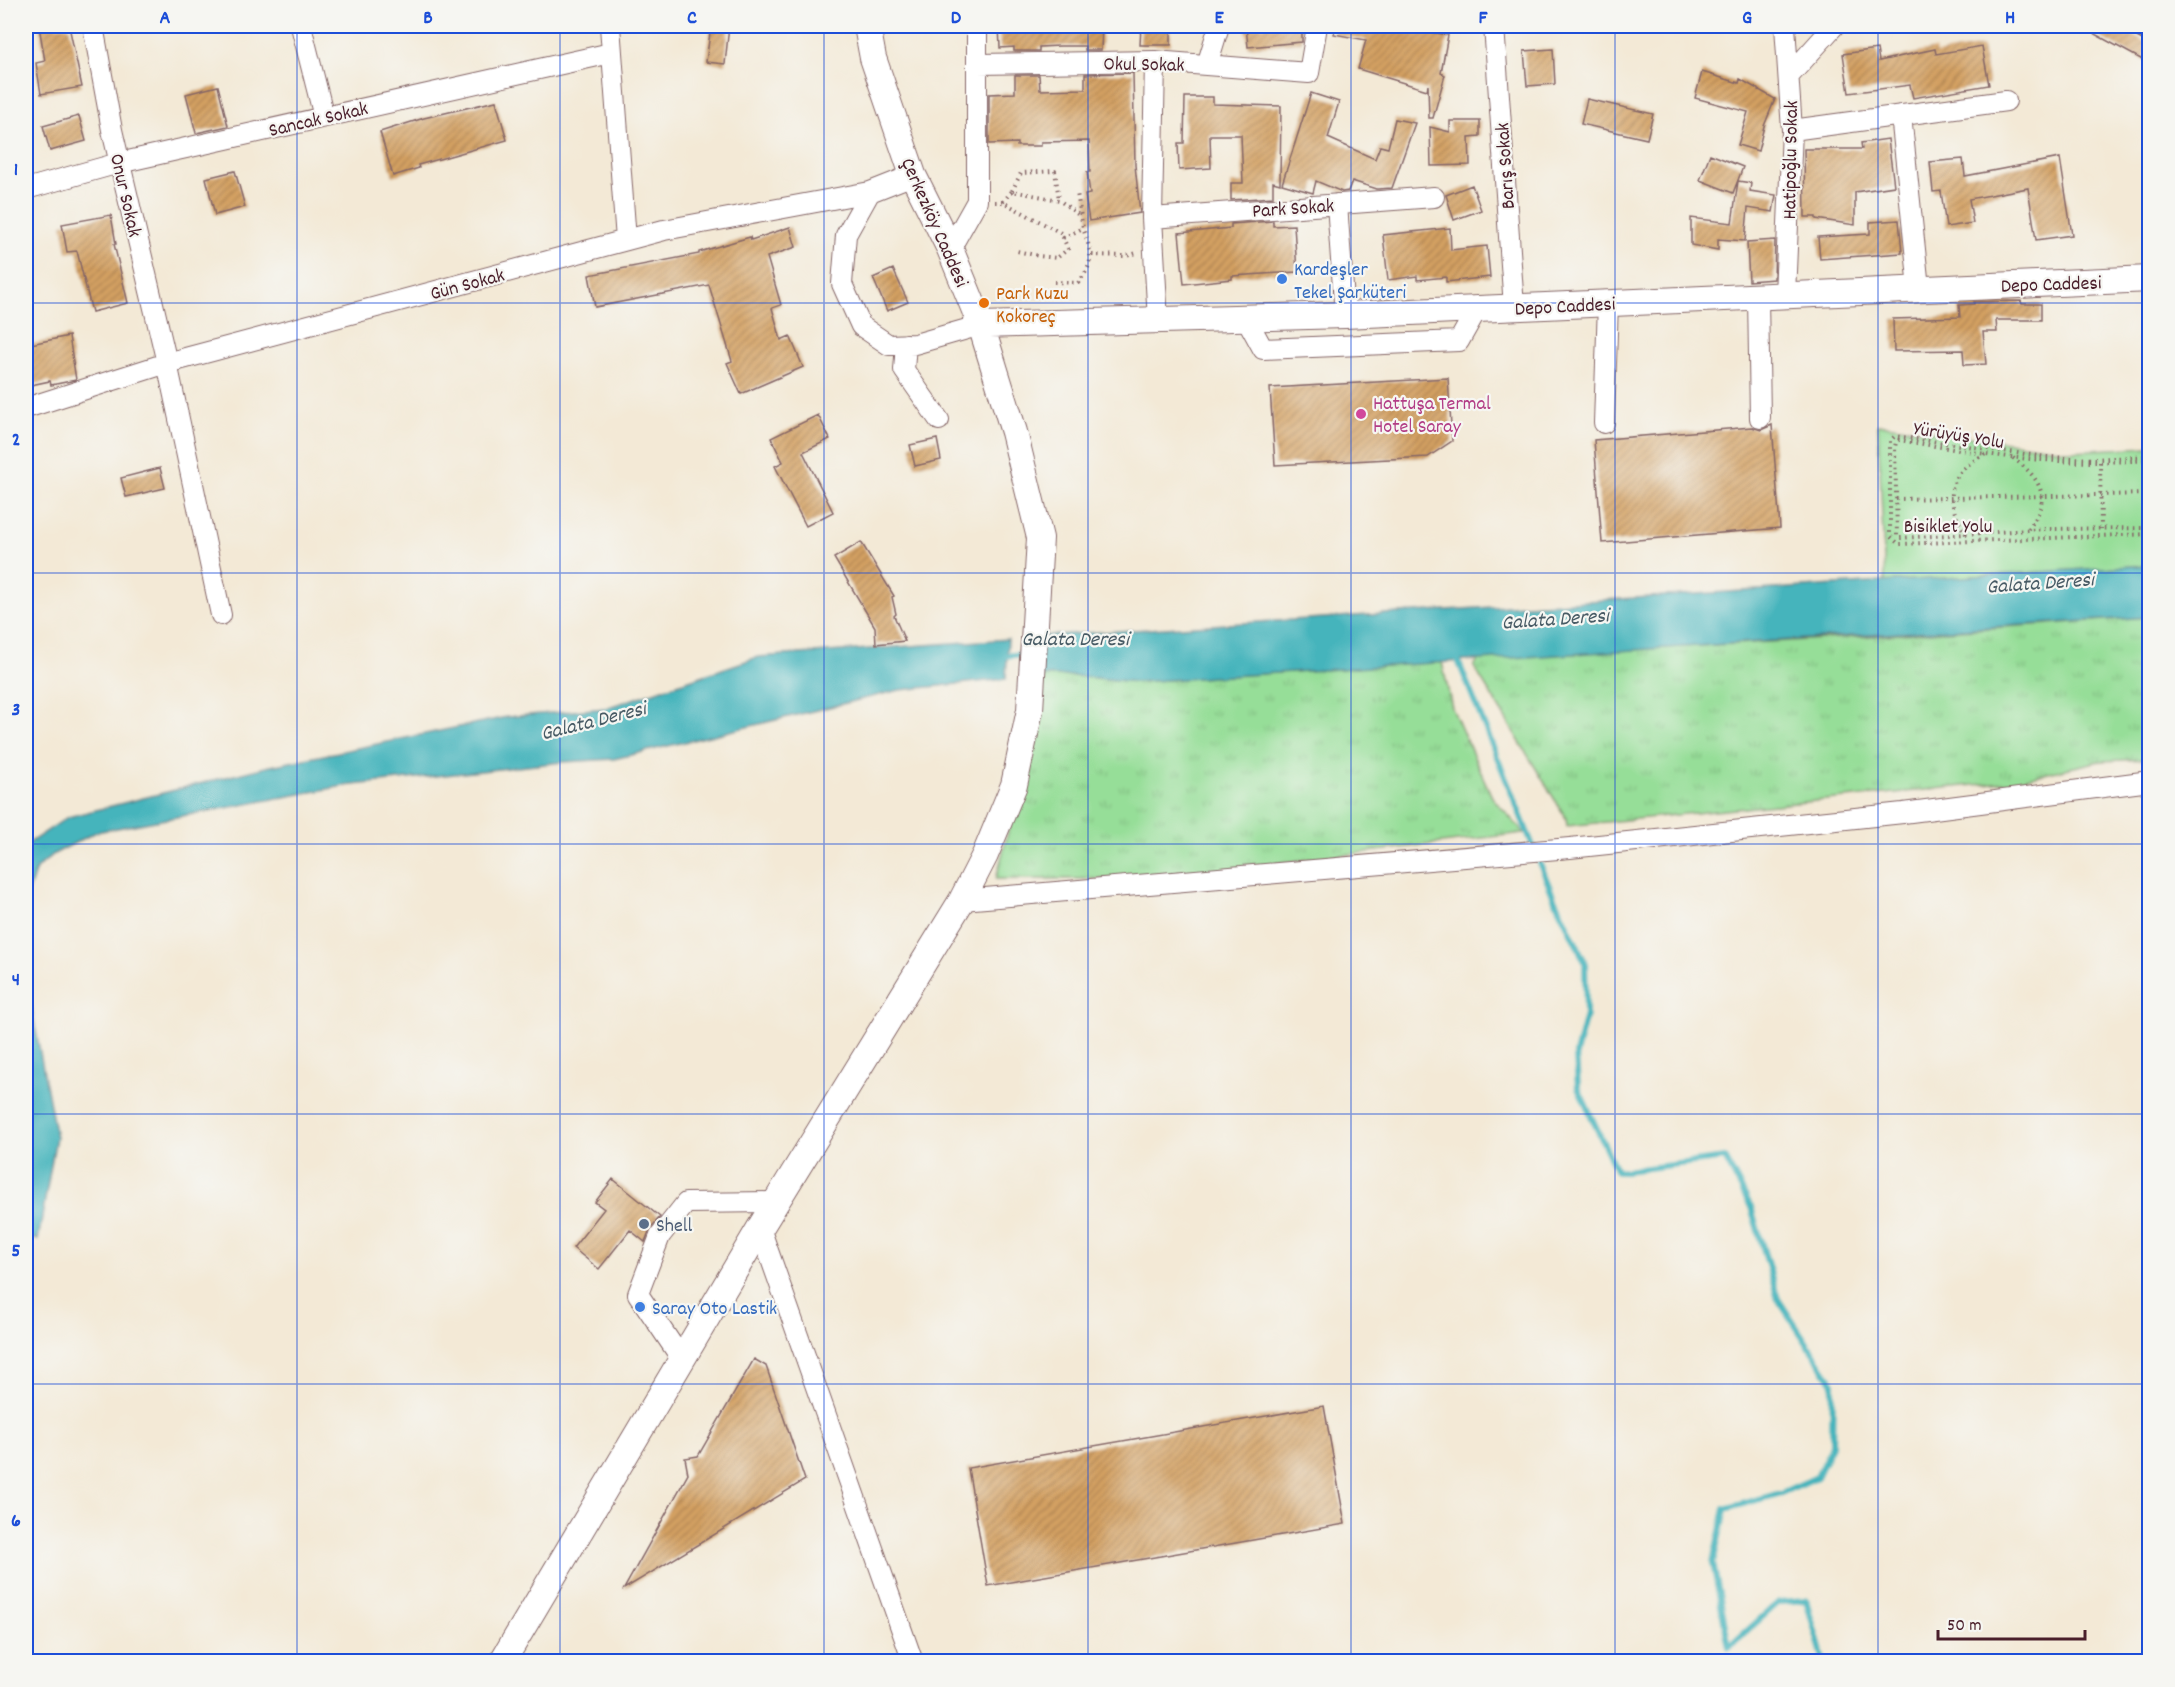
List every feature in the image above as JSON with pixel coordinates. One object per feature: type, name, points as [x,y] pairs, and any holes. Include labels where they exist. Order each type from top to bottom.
[{"type":"main road","name":"Çerkezköy Caddesi","points":[[502,1662],[759,1228],[962,900],[985,855],[1014,785],[1030,710],[1040,538],[1014,432],[981,325],[950,249],[913,175],[873,58],[867,26]]},
{"type":"main road","name":"Depo Caddesi","points":[[981,325],[1345,315],[2150,279]]},
{"type":"street","name":"Onur Sokak","points":[[93,26],[119,163],[166,363],[221,615]]},
{"type":"street","points":[[301,26],[324,117]]},
{"type":"street","points":[[610,26],[626,240]]},
{"type":"street","points":[[950,249],[977,201],[976,26]]},
{"type":"street","points":[[1207,65],[1219,26]]},
{"type":"street","name":"Okul Sokak","points":[[978,64],[1155,61],[1309,74],[1317,26]]},
{"type":"street","name":"Barış Sokak","points":[[1494,26],[1514,308]]},
{"type":"street","name":"Hatipoğlu Sokak","points":[[1785,26],[1792,130],[1785,295]]},
{"type":"street","points":[[1790,76],[1834,26]]},
{"type":"street","points":[[2141,26],[2150,31]]},
{"type":"street","name":"Sancak Sokak","points":[[26,189],[119,163],[611,53]]},
{"type":"street","points":[[1155,61],[1152,218],[1158,321]]},
{"type":"street","points":[[1792,130],[2006,101]]},
{"type":"street","points":[[1902,115],[1918,288]]},
{"type":"street","name":"Gün Sokak","points":[[26,408],[166,363],[664,230],[870,192],[913,175]]},
{"type":"street","points":[[870,192],[846,235],[842,284],[861,326],[889,345],[915,344],[981,325]]},
{"type":"street","name":"Park Sokak","points":[[1152,218],[1434,197]]},
{"type":"street","points":[[1337,204],[1345,315]]},
{"type":"street","points":[[1758,297],[1760,418]]},
{"type":"street","points":[[1604,423],[1608,303]]},
{"type":"street","points":[[1246,318],[1263,349],[1424,343],[1459,341],[1477,309]]},
{"type":"street","points":[[906,344],[904,370],[939,420]]},
{"type":"street","points":[[962,900],[1570,848],[1903,813],[2150,781]]},
{"type":"street","points":[[681,1358],[638,1294],[660,1236],[686,1203],[775,1202]]},
{"type":"street","points":[[759,1228],[912,1662]]},
{"type":"street","points":[[895,1662],[901,1630]]},
{"type":"path","points":[[1004,202],[1022,173],[1055,171],[1059,200]]},
{"type":"path","points":[[1012,191],[1059,200],[1080,216]]},
{"type":"path","points":[[1053,282],[1078,283],[1087,272],[1092,255],[1080,216],[1077,193]]},
{"type":"path","points":[[977,201],[1004,202],[1061,233],[1068,249],[1057,258],[1017,251]]},
{"type":"path","points":[[1063,238],[1083,228]]},
{"type":"path","points":[[1092,255],[1126,256],[1155,247]]},
{"type":"path","name":"Bisiklet Yolu","points":[[2150,458],[2046,457],[1895,435],[1890,441],[1890,536],[1899,544],[2150,534]]},
{"type":"path","name":"Yürüyüş Yolu","points":[[2150,458],[2100,462],[2013,457],[1899,440],[1895,447],[1897,536],[1900,538],[2027,531],[2150,528]]},
{"type":"path","points":[[1966,534],[1955,518],[1952,498],[1957,476],[1964,466],[1986,454]]},
{"type":"path","points":[[2013,457],[2031,471],[2036,478],[2041,496],[2042,508],[2027,531]]},
{"type":"path","points":[[2100,462],[2100,529]]},
{"type":"path","points":[[1896,500],[2150,494]]},
{"type":"green space","points":[[1878,424],[2072,451],[2149,447],[2149,565],[1885,582]]},
{"type":"green space","points":[[2149,617],[2149,759],[2100,761],[2014,781],[1567,826],[1566,818],[1474,667],[1479,658],[1843,638]]},
{"type":"green space","points":[[1442,662],[1452,708],[1492,797],[1524,833],[1145,879],[996,879],[1029,750],[1038,676],[1076,676],[1136,682]]},
{"type":"water","points":[[2149,565],[2149,617],[1136,682],[1076,676],[1038,676],[1041,636]]},
{"type":"water","points":[[1008,639],[1006,679],[900,690],[614,759],[563,762],[344,786],[96,832],[54,854],[36,869],[26,899],[26,845],[68,817],[266,767],[507,717],[606,708],[758,657]]},
{"type":"water","points":[[26,978],[56,1137],[38,1240],[26,1237]]},
{"type":"building","points":[[39,26],[69,26],[82,87],[41,94],[36,63],[45,61]]},
{"type":"building","points":[[711,26],[729,26],[725,64],[706,62]]},
{"type":"building","points":[[999,26],[1102,26],[1101,50],[1085,50],[1085,46],[1039,47],[1039,51],[1014,51],[1014,47],[1000,48]]},
{"type":"building","points":[[1141,26],[1171,26],[1171,45],[1140,45]]},
{"type":"building","points":[[1246,26],[1302,26],[1302,42],[1248,47]]},
{"type":"building","points":[[1335,26],[1393,26],[1448,35],[1441,73],[1445,75],[1433,118],[1429,118],[1428,85],[1427,90],[1358,69],[1366,40],[1334,34]]},
{"type":"building","points":[[2080,26],[2116,26],[2150,44],[2150,64]]},
{"type":"building","points":[[1982,46],[1989,85],[1913,98],[1910,85],[1849,93],[1843,54],[1877,49],[1879,61],[1935,49],[1936,54]]},
{"type":"building","points":[[1553,49],[1555,84],[1527,86],[1524,51]]},
{"type":"building","points":[[1702,72],[1739,83],[1740,79],[1775,99],[1764,126],[1758,151],[1738,145],[1748,112],[1695,98]]},
{"type":"building","points":[[1133,73],[1135,165],[1140,213],[1089,221],[1085,195],[1090,194],[1087,172],[1090,172],[1089,141],[1041,142],[1041,146],[1017,146],[1017,143],[989,144],[989,94],[1015,93],[1015,75],[1039,75],[1040,90],[1085,89],[1085,74]]},
{"type":"building","points":[[218,86],[228,126],[196,133],[186,94]]},
{"type":"building","points":[[1311,93],[1339,102],[1328,138],[1375,159],[1380,146],[1388,148],[1395,119],[1415,123],[1392,188],[1377,189],[1352,181],[1348,191],[1342,192],[1316,181],[1313,193],[1282,184]]},
{"type":"building","points":[[1185,97],[1213,97],[1213,104],[1281,106],[1280,184],[1273,182],[1273,197],[1231,200],[1231,183],[1243,183],[1241,135],[1210,135],[1211,168],[1179,170],[1178,143],[1184,143]]},
{"type":"building","points":[[1587,99],[1653,114],[1647,139],[1581,124]]},
{"type":"building","points":[[496,101],[507,140],[418,165],[419,168],[393,176],[380,132],[424,118]]},
{"type":"building","points":[[79,116],[86,141],[50,151],[43,126]]},
{"type":"building","points":[[1450,121],[1480,121],[1480,136],[1469,137],[1470,165],[1431,166],[1430,127],[1450,132]]},
{"type":"building","points":[[1888,139],[1894,186],[1855,192],[1855,225],[1805,217],[1804,149],[1862,149],[1861,143]]},
{"type":"building","points":[[1710,154],[1743,167],[1733,193],[1700,180]]},
{"type":"building","points":[[2060,158],[2072,235],[2036,240],[2028,188],[1969,199],[1973,223],[1946,227],[1941,191],[1933,192],[1930,162],[1963,159],[1965,176]]},
{"type":"building","points":[[235,171],[245,207],[215,215],[206,178]]},
{"type":"building","points":[[1738,181],[1751,183],[1750,191],[1776,195],[1773,212],[1748,208],[1745,241],[1718,239],[1718,250],[1691,245],[1691,218],[1732,223]]},
{"type":"building","points":[[1472,185],[1481,210],[1454,220],[1446,195]]},
{"type":"building","points":[[111,215],[116,244],[114,244],[128,303],[92,312],[77,251],[67,252],[62,224]]},
{"type":"building","points":[[1899,220],[1902,253],[1820,259],[1818,237],[1870,234],[1870,222]]},
{"type":"building","points":[[1273,221],[1273,226],[1294,225],[1297,272],[1232,276],[1232,279],[1184,284],[1179,233],[1231,228],[1231,224]]},
{"type":"building","points":[[790,227],[796,247],[767,257],[781,305],[772,308],[781,340],[790,336],[803,367],[741,394],[727,363],[732,361],[709,285],[595,307],[589,275],[699,254],[699,252],[750,237],[751,240]]},
{"type":"building","points":[[1450,228],[1451,250],[1487,246],[1490,277],[1446,282],[1446,277],[1417,280],[1417,276],[1388,280],[1383,235]]},
{"type":"building","points":[[1775,240],[1774,279],[1749,281],[1747,242]]},
{"type":"building","points":[[893,269],[908,302],[887,311],[873,278]]},
{"type":"building","points":[[2021,301],[2022,304],[2041,304],[2041,320],[1996,320],[1997,332],[1983,332],[1986,364],[1964,365],[1963,350],[1894,351],[1893,319],[1960,317],[1959,305],[1974,304],[1974,302]]},
{"type":"building","points":[[69,336],[76,380],[51,385],[50,381],[26,386],[26,345]]},
{"type":"building","name":"Hattuşa Termal Hotel Saray","points":[[1448,378],[1452,441],[1428,457],[1275,465],[1270,388]]},
{"type":"building","points":[[818,415],[830,439],[803,452],[833,512],[806,526],[775,466],[783,462],[771,438]]},
{"type":"building","points":[[1772,425],[1780,528],[1602,543],[1594,440],[1752,427],[1761,430]]},
{"type":"building","points":[[937,439],[941,460],[915,466],[910,445]]},
{"type":"building","points":[[160,468],[165,488],[126,497],[121,478]]},
{"type":"building","points":[[861,542],[894,596],[892,597],[896,614],[894,616],[905,641],[876,644],[875,627],[834,558]]},
{"type":"building","points":[[613,1179],[660,1217],[650,1229],[645,1242],[630,1230],[599,1269],[573,1248],[604,1209],[595,1202]]},
{"type":"building","points":[[754,1359],[766,1366],[805,1480],[624,1589],[688,1474],[685,1458],[698,1456]]},
{"type":"building","points":[[1324,1406],[1345,1524],[988,1586],[968,1468]]},
{"type":"waterway","points":[[1455,653],[1554,898],[1585,962],[1586,1015],[1576,1054],[1578,1088],[1617,1172],[1725,1158],[1751,1207],[1778,1299],[1833,1383],[1832,1446],[1817,1477],[1781,1493],[1725,1509],[1713,1563],[1729,1647],[1779,1602],[1806,1600],[1824,1662]]},
{"type":"waterway","name":"Galata Deresi","points":[[1001,656],[1027,654]]},
{"type":"place","name":"Kardeşler Tekel Şarküteri","points":[[1282,279]]},
{"type":"place","name":"Park Kuzu Kokoreç","points":[[984,303]]},
{"type":"place","name":"Hattuşa Termal Hotel Saray","points":[[1361,414]]},
{"type":"place","name":"Shell","points":[[644,1224]]},
{"type":"place","name":"Saray Oto Lastik","points":[[640,1307]]}]
